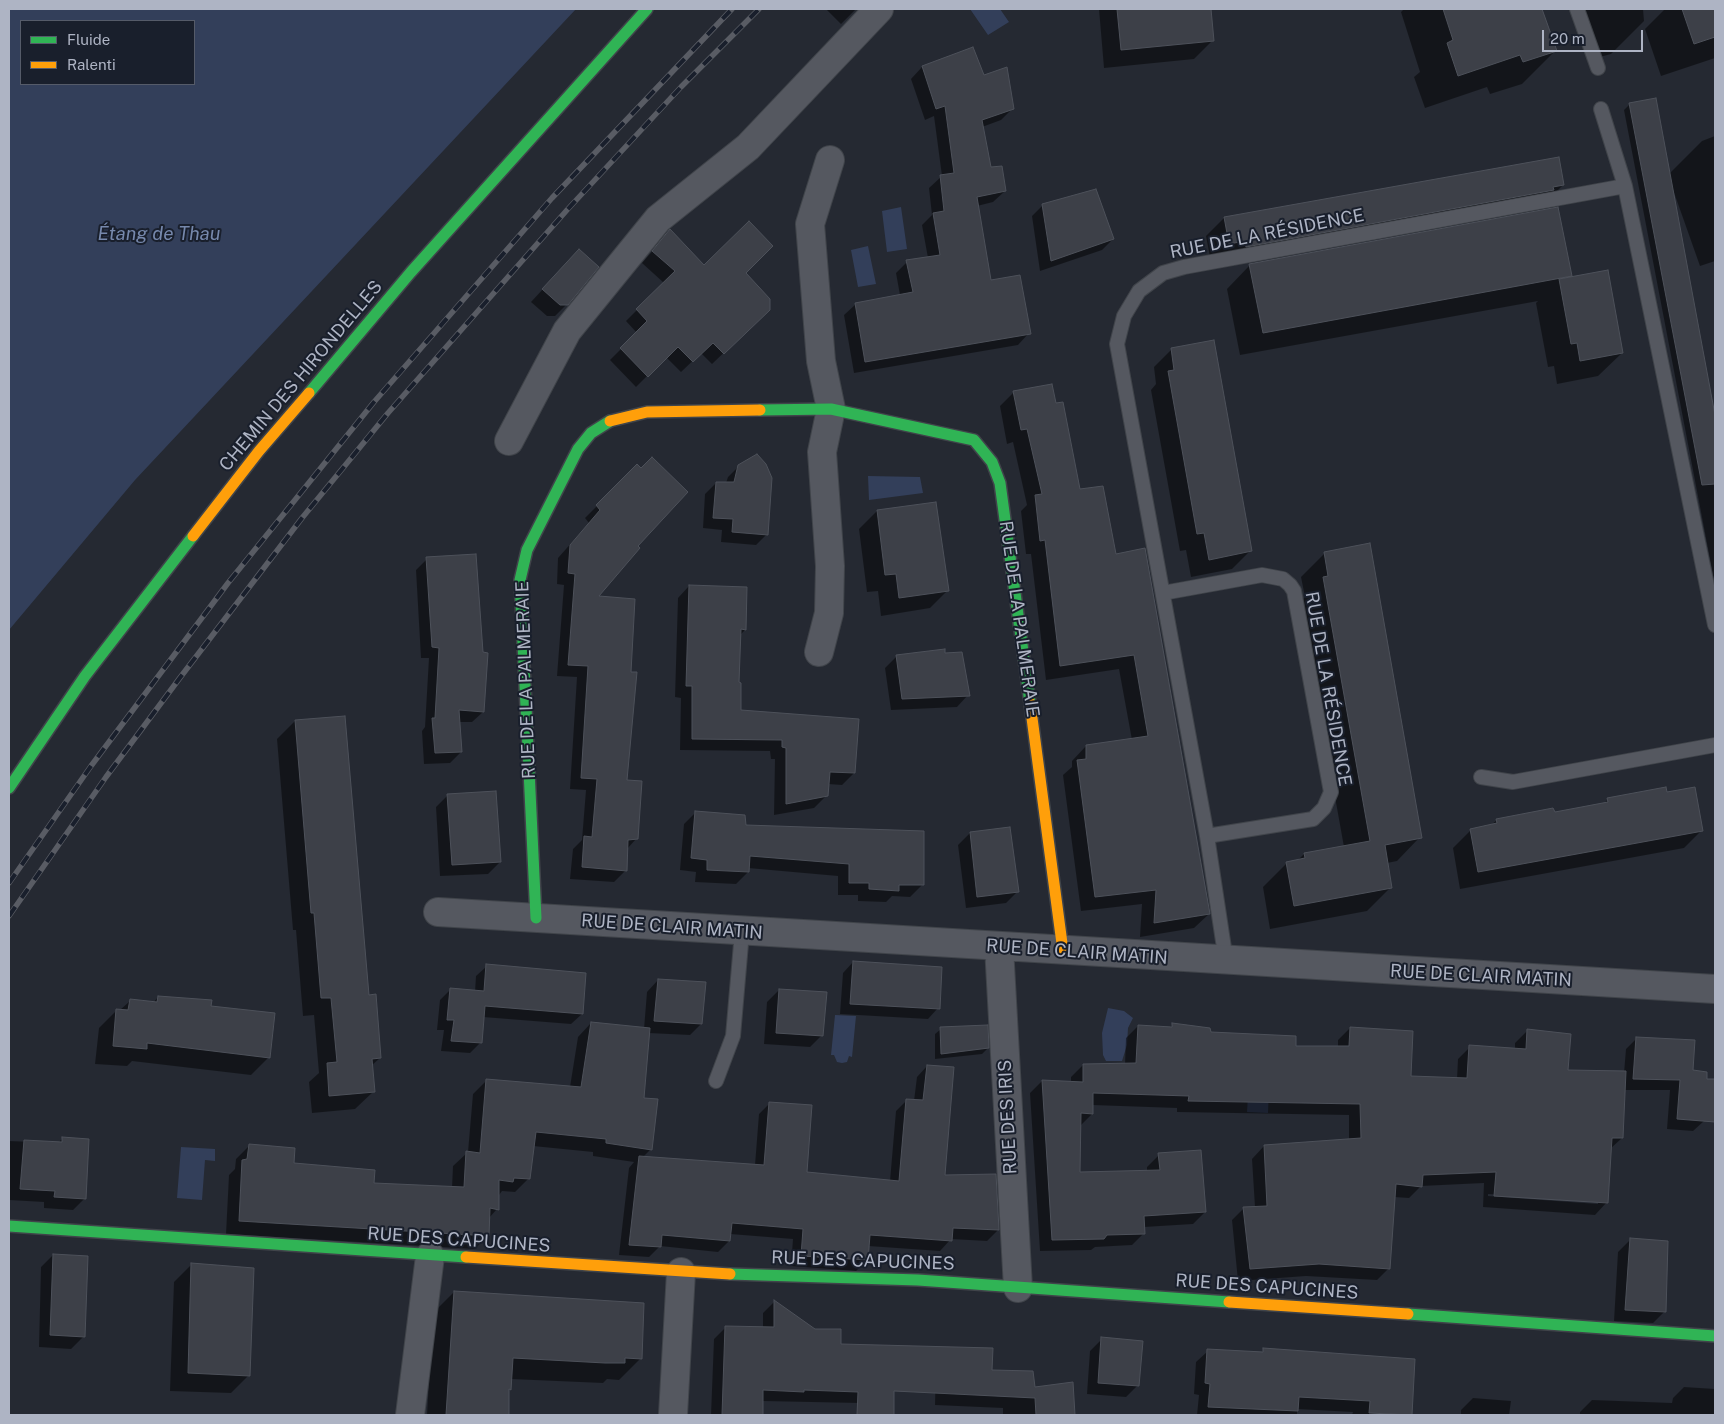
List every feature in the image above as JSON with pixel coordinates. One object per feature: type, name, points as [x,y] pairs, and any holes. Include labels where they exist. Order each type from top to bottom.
[{"type":"street","name":"CHEMIN DES HIRONDELLES","points":[[9,788],[85,676],[147,593],[294,408],[423,257],[647,9]]},
{"type":"street","points":[[509,441],[567,331],[658,219],[748,147],[878,9]]},
{"type":"street","points":[[819,652],[829,613],[830,566],[822,452],[831,409],[821,361],[810,224],[830,160]]},
{"type":"street","name":"RUE DE LA PALMERAIE","points":[[536,918],[520,580],[527,550],[578,448],[591,433],[608,422],[647,412],[831,409],[974,440],[992,462],[1000,483],[1064,951]]},
{"type":"street","name":"RUE DE CLAIR MATIN","points":[[438,912],[742,932],[1715,989]]},
{"type":"street","name":"RUE DES IRIS","points":[[999,947],[1018,1288]]},
{"type":"street","name":"RUE DES CAPUCINES","points":[[9,1226],[681,1272],[918,1280],[1715,1336]]},
{"type":"street","points":[[410,1415],[430,1256]]},
{"type":"street","points":[[673,1415],[681,1272]]},
{"type":"lane","points":[[1577,9],[1598,68]]},
{"type":"lane","points":[[1601,109],[1625,186],[1715,625]]},
{"type":"lane","name":"RUE DE LA RÉSIDENCE","points":[[1226,961],[1207,836],[1117,344],[1124,316],[1139,291],[1163,273],[1184,267],[1625,186]]},
{"type":"lane","name":"RUE DE LA RÉSIDENCE","points":[[1164,593],[1262,575],[1282,579],[1290,584],[1294,591],[1331,792],[1324,808],[1313,819],[1207,836]]},
{"type":"lane","points":[[1481,777],[1513,782],[1715,745]]},
{"type":"lane","points":[[716,1081],[734,1036],[742,932]]},
{"type":"water","name":"Étang de Thau","points":[[9,9],[576,9],[135,480],[9,630]]},
{"type":"water","points":[[970,9],[1000,9],[1009,22],[988,35]]},
{"type":"water","points":[[901,207],[907,249],[887,252],[882,211]]},
{"type":"water","points":[[868,246],[876,284],[858,287],[851,250]]},
{"type":"water","points":[[868,476],[920,477],[923,493],[869,500]]},
{"type":"water","points":[[1108,1008],[1124,1011],[1133,1018],[1128,1028],[1127,1045],[1122,1061],[1106,1061],[1103,1055],[1102,1033]]},
{"type":"water","points":[[835,1015],[856,1016],[852,1057],[849,1056],[847,1062],[842,1063],[837,1062],[834,1055],[831,1055]]},
{"type":"water","points":[[1250,1063],[1270,1063],[1268,1113],[1247,1112]]},
{"type":"water","points":[[181,1147],[215,1149],[215,1161],[205,1160],[202,1200],[177,1198]]},
{"type":"building","points":[[1117,9],[1211,9],[1214,41],[1121,50]]},
{"type":"building","points":[[1443,9],[1542,9],[1557,51],[1523,62],[1520,55],[1458,76],[1447,43],[1453,40]]},
{"type":"building","points":[[1682,9],[1715,9],[1715,37],[1694,44]]},
{"type":"building","points":[[973,47],[984,75],[1007,67],[1014,109],[982,120],[991,167],[1002,166],[1006,191],[977,197],[991,280],[1020,275],[1031,334],[865,362],[855,303],[913,292],[906,260],[940,255],[933,213],[944,211],[940,175],[954,173],[945,106],[936,109],[922,66]]},
{"type":"building","points":[[1656,98],[1715,415],[1715,484],[1702,485],[1629,103]]},
{"type":"building","points":[[1559,157],[1564,185],[1553,187],[1554,190],[1246,247],[1245,241],[1229,244],[1224,217]]},
{"type":"building","points":[[1096,189],[1114,239],[1051,261],[1042,204]]},
{"type":"building","points":[[1558,207],[1572,276],[1263,333],[1249,264]]},
{"type":"building","points":[[749,221],[773,246],[746,273],[770,299],[770,310],[724,354],[713,343],[693,362],[678,347],[648,377],[620,348],[647,321],[636,309],[675,271],[652,251],[670,229],[704,265]]},
{"type":"building","points":[[579,249],[599,267],[568,305],[560,305],[542,289]]},
{"type":"building","points":[[1608,270],[1623,353],[1580,361],[1577,343],[1571,344],[1559,279]]},
{"type":"building","points":[[1214,340],[1252,551],[1209,560],[1204,533],[1197,534],[1168,371],[1174,370],[1171,348]]},
{"type":"building","points":[[1052,384],[1056,403],[1063,402],[1080,489],[1103,486],[1116,554],[1145,548],[1210,914],[1154,923],[1156,890],[1095,897],[1077,760],[1086,759],[1086,745],[1148,736],[1134,655],[1060,666],[1045,540],[1040,541],[1035,495],[1042,494],[1027,429],[1021,430],[1013,391]]},
{"type":"building","points":[[757,454],[766,464],[772,478],[768,535],[732,532],[733,519],[713,518],[716,482],[734,482],[738,465]]},
{"type":"building","points":[[652,457],[688,492],[638,546],[640,548],[599,596],[635,599],[631,672],[637,672],[627,780],[642,781],[638,839],[628,840],[627,871],[582,867],[584,836],[592,837],[597,779],[581,778],[588,666],[568,665],[575,574],[568,573],[570,545],[600,510],[596,505],[637,464],[641,468]]},
{"type":"building","points":[[936,502],[949,591],[899,598],[896,574],[885,575],[877,510]]},
{"type":"building","points":[[1370,543],[1422,838],[1385,845],[1392,888],[1294,906],[1286,862],[1305,858],[1304,853],[1370,841],[1323,577],[1328,576],[1324,552]]},
{"type":"building","points":[[476,554],[483,652],[488,653],[484,712],[459,710],[462,752],[435,753],[432,718],[435,718],[439,648],[432,647],[426,557]]},
{"type":"building","points":[[689,585],[747,587],[746,630],[741,629],[739,682],[741,683],[741,710],[859,719],[855,773],[830,772],[828,796],[786,804],[786,748],[782,747],[782,740],[692,739],[692,686],[686,686]]},
{"type":"building","points":[[945,649],[945,653],[962,652],[970,696],[902,699],[896,655]]},
{"type":"building","points":[[345,716],[369,995],[376,994],[381,1058],[372,1059],[375,1092],[329,1096],[327,1063],[337,1062],[331,998],[321,998],[314,913],[311,913],[295,720]]},
{"type":"building","points":[[1666,787],[1667,792],[1695,787],[1703,831],[1478,872],[1470,829],[1497,823],[1496,819],[1553,808],[1555,812],[1608,802],[1607,798]]},
{"type":"building","points":[[496,791],[501,862],[452,865],[447,794]]},
{"type":"building","points":[[695,811],[745,815],[746,825],[924,831],[924,885],[899,885],[899,891],[869,889],[869,883],[849,883],[849,864],[750,856],[749,872],[707,870],[707,860],[691,858]]},
{"type":"building","points":[[1010,827],[1019,892],[977,897],[970,832]]},
{"type":"building","points":[[853,961],[942,967],[940,1009],[850,1004]]},
{"type":"building","points":[[486,964],[586,973],[583,1014],[485,1006],[482,1043],[451,1041],[454,1020],[447,1020],[450,988],[484,991]]},
{"type":"building","points":[[658,979],[706,982],[702,1024],[654,1021]]},
{"type":"building","points":[[779,989],[827,992],[823,1036],[776,1033]]},
{"type":"building","points":[[158,996],[212,1000],[211,1006],[275,1013],[270,1058],[147,1043],[147,1049],[113,1046],[116,1009],[128,1010],[130,999],[157,1002]]},
{"type":"building","points":[[591,1022],[650,1028],[644,1098],[658,1099],[652,1150],[606,1143],[606,1139],[536,1132],[530,1179],[514,1178],[513,1182],[499,1180],[499,1210],[490,1208],[489,1236],[239,1221],[242,1160],[247,1159],[249,1144],[295,1148],[294,1163],[375,1170],[374,1183],[464,1187],[466,1151],[480,1153],[486,1079],[581,1087]]},
{"type":"building","points":[[1172,1023],[1210,1028],[1211,1032],[1296,1036],[1296,1046],[1349,1046],[1350,1027],[1413,1031],[1411,1076],[1467,1078],[1469,1045],[1526,1049],[1527,1029],[1571,1034],[1568,1070],[1626,1071],[1623,1138],[1612,1138],[1608,1203],[1494,1196],[1496,1172],[1423,1175],[1422,1187],[1396,1184],[1390,1269],[1319,1264],[1250,1269],[1243,1207],[1267,1206],[1264,1145],[1361,1138],[1360,1104],[1188,1101],[1189,1096],[1093,1093],[1093,1114],[1081,1113],[1080,1172],[1160,1170],[1158,1153],[1201,1150],[1206,1212],[1144,1216],[1145,1234],[1107,1235],[1104,1239],[1052,1240],[1042,1080],[1083,1082],[1083,1064],[1136,1063],[1138,1025],[1172,1027]]},
{"type":"building","points":[[988,1025],[989,1048],[941,1054],[940,1027]]},
{"type":"building","points":[[1636,1037],[1695,1040],[1693,1070],[1707,1072],[1707,1079],[1715,1079],[1715,1122],[1677,1119],[1680,1080],[1633,1079]]},
{"type":"building","points":[[927,1065],[954,1067],[945,1175],[996,1174],[999,1230],[953,1228],[952,1241],[870,1235],[868,1260],[801,1256],[803,1229],[732,1223],[730,1241],[662,1235],[661,1247],[629,1245],[639,1156],[764,1165],[769,1102],[812,1105],[807,1172],[899,1181],[906,1099],[923,1100]]},
{"type":"building","points":[[62,1137],[89,1139],[86,1199],[54,1197],[55,1191],[20,1189],[24,1140],[62,1142]]},
{"type":"building","points":[[1630,1238],[1668,1241],[1666,1312],[1625,1310]]},
{"type":"building","points":[[53,1254],[88,1256],[85,1337],[50,1335]]},
{"type":"building","points":[[191,1263],[254,1268],[250,1376],[188,1373]]},
{"type":"building","points":[[454,1291],[644,1303],[642,1359],[625,1358],[625,1363],[605,1363],[513,1358],[511,1390],[509,1389],[509,1415],[446,1415]]},
{"type":"building","points":[[774,1300],[815,1329],[841,1329],[841,1344],[993,1348],[992,1370],[1033,1371],[1035,1387],[1073,1382],[1075,1415],[1036,1415],[1035,1398],[894,1391],[894,1415],[857,1415],[858,1392],[763,1390],[763,1415],[722,1415],[725,1326],[774,1327]]},
{"type":"building","points":[[1101,1337],[1143,1341],[1139,1386],[1098,1383]]},
{"type":"building","points":[[1263,1348],[1415,1359],[1412,1415],[1369,1413],[1370,1401],[1299,1397],[1298,1411],[1208,1407],[1210,1384],[1205,1383],[1207,1349],[1263,1352]]},
{"type":"railway","points":[[9,883],[91,766],[228,583],[374,402],[552,198],[732,9]]},
{"type":"railway","points":[[9,916],[106,777],[179,679],[302,518],[388,413],[567,210],[681,87],[759,9]]},
{"type":"traffic: fast","points":[[309,393],[411,272],[647,9]]},
{"type":"traffic: fast","points":[[760,410],[831,409],[974,440],[992,462],[1000,483],[1030,703]]},
{"type":"traffic: fast","points":[[536,918],[520,580],[527,550],[578,449],[591,433],[610,421]]},
{"type":"traffic: fast","points":[[9,788],[85,676],[193,536]]},
{"type":"traffic: fast","points":[[9,1226],[466,1257]]},
{"type":"traffic: fast","points":[[730,1274],[918,1280],[1229,1302]]},
{"type":"traffic: fast","points":[[1408,1314],[1715,1336]]},
{"type":"traffic: slow","points":[[193,536],[259,451],[309,393]]},
{"type":"traffic: slow","points":[[610,421],[647,412],[760,410]]},
{"type":"traffic: slow","points":[[1030,703],[1063,951]]},
{"type":"traffic: slow","points":[[466,1257],[730,1274]]},
{"type":"traffic: slow","points":[[1229,1302],[1408,1314]]}]
